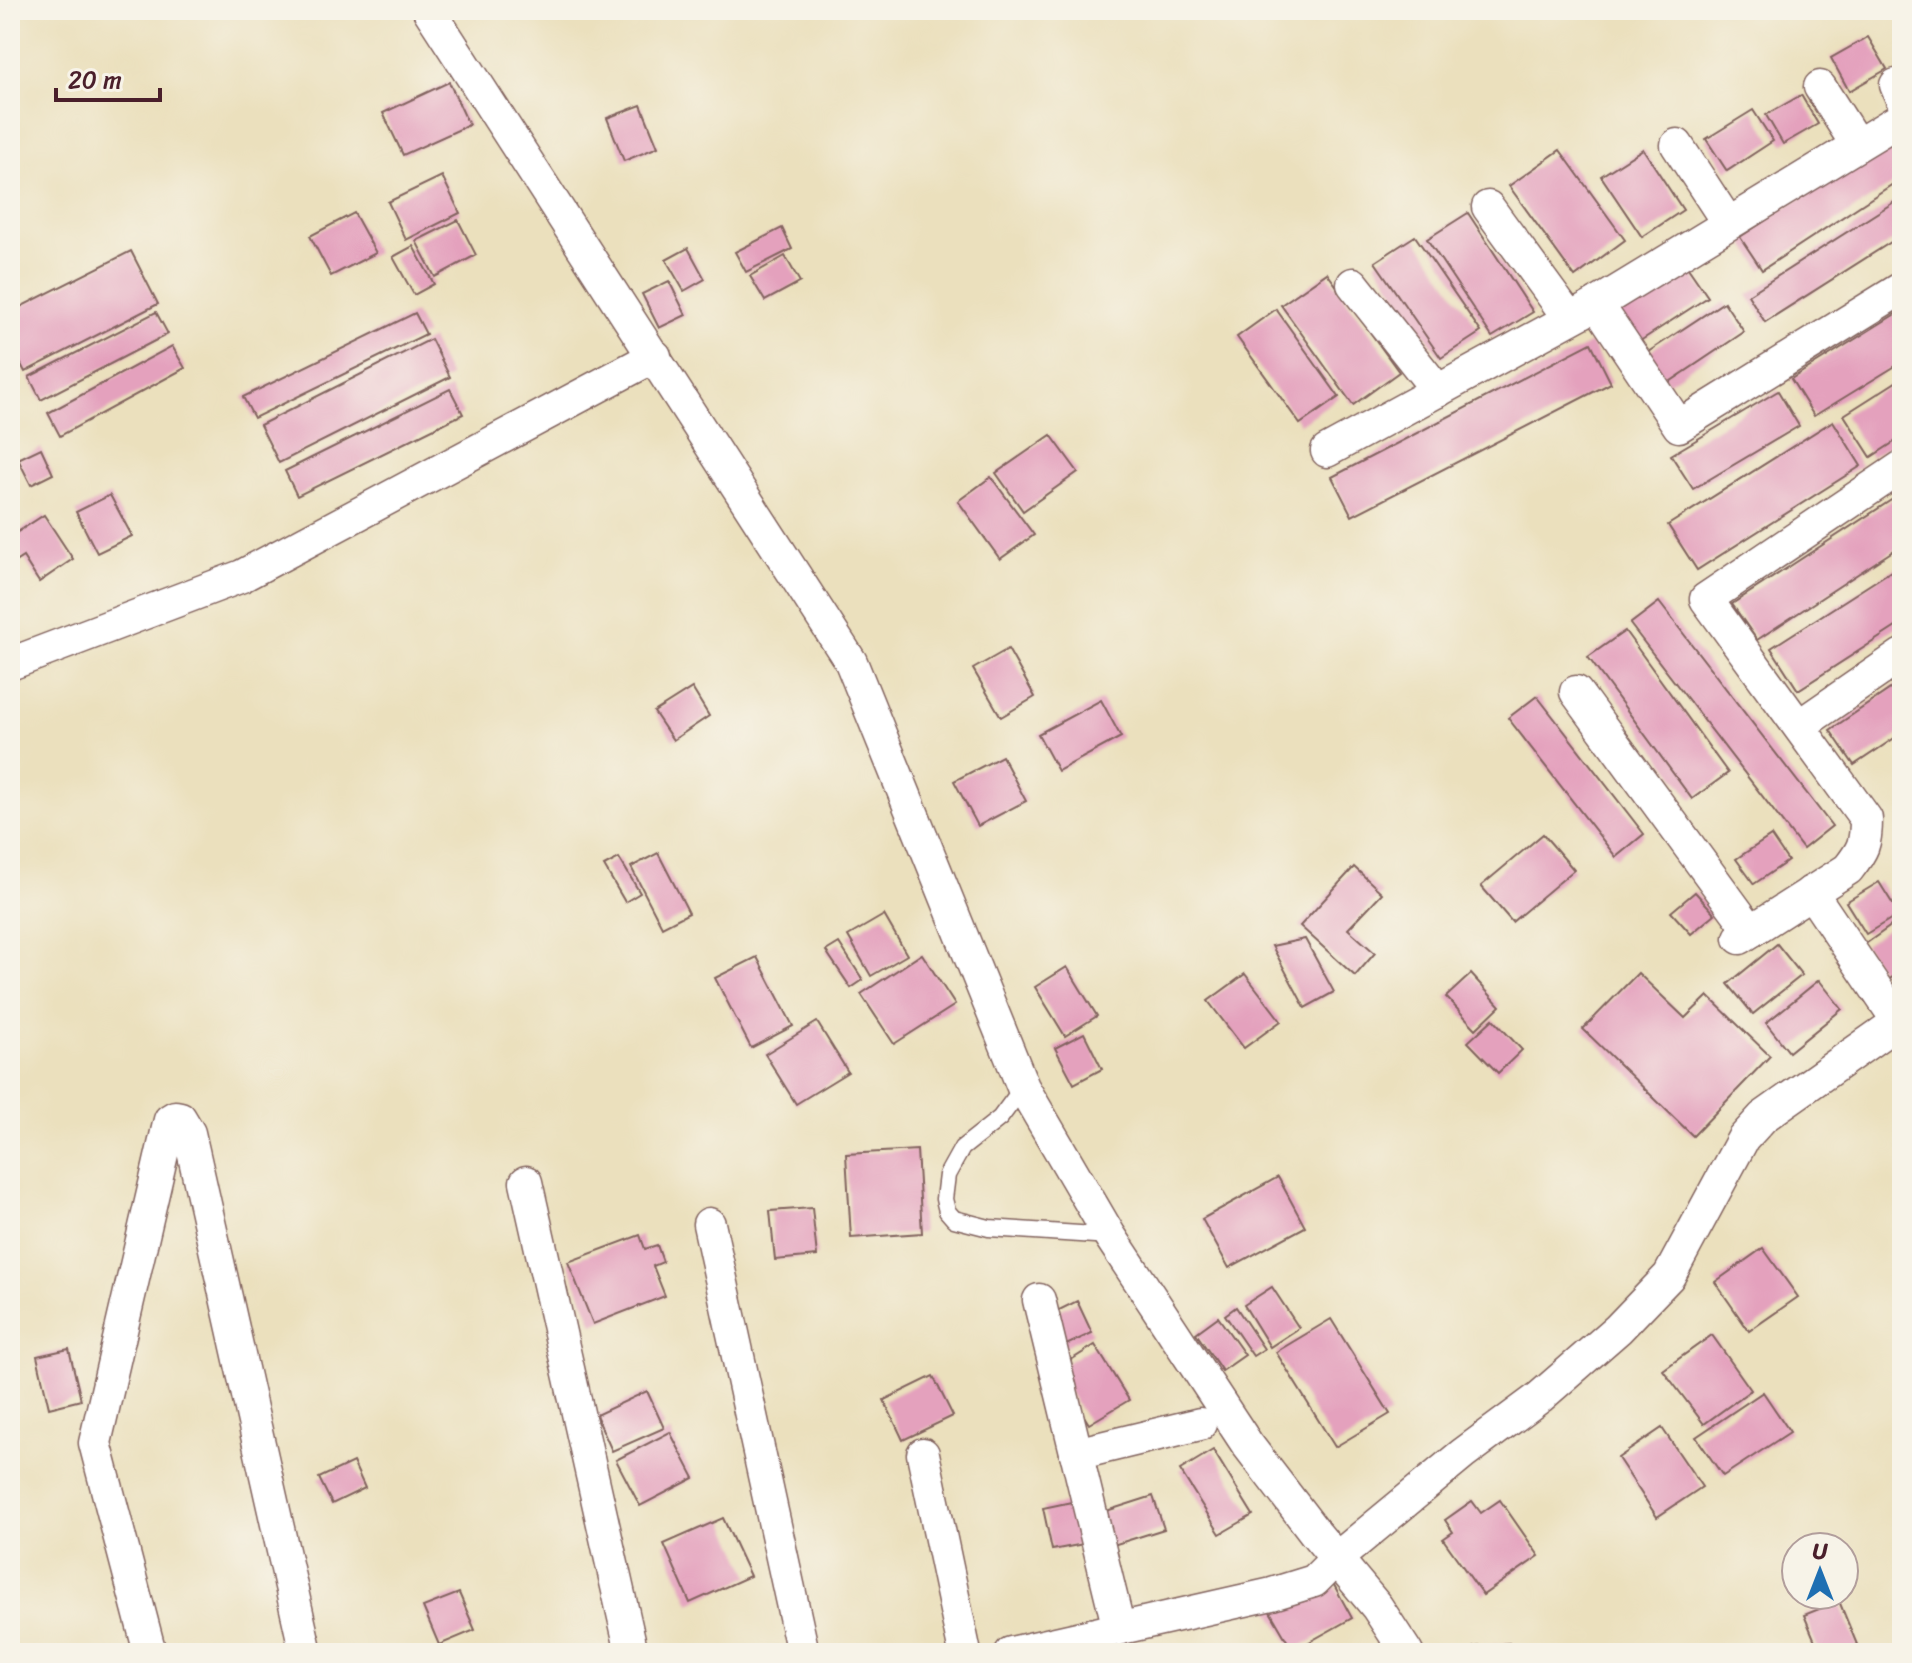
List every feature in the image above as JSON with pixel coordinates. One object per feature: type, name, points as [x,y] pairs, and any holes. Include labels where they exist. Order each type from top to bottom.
[{"type":"street","points":[[429,10],[851,662],[1023,1087],[1110,1236],[1247,1444],[1377,1607],[1407,1653]]},
{"type":"street","points":[[1820,87],[1857,145]]},
{"type":"street","points":[[1327,451],[1583,311],[1902,118]]},
{"type":"street","points":[[1677,145],[1728,223]]},
{"type":"street","points":[[1488,207],[1583,311],[1679,426],[1902,288]]},
{"type":"street","points":[[1353,284],[1438,391]]},
{"type":"street","points":[[10,664],[242,576],[655,356]]},
{"type":"street","points":[[1576,692],[1746,935],[1848,869],[1861,853],[1866,840],[1866,819],[1706,599],[1902,467]]},
{"type":"street","points":[[1799,726],[1902,655]]},
{"type":"street","points":[[1011,1653],[1272,1594],[1314,1581],[1337,1558],[1463,1454],[1540,1397],[1618,1329],[1669,1276],[1743,1139],[1775,1108],[1900,1020],[1811,892]]},
{"type":"street","points":[[150,1653],[95,1443],[168,1128],[170,1120],[175,1117],[180,1118],[189,1133],[306,1653]]},
{"type":"street","points":[[526,1182],[632,1653]]},
{"type":"street","points":[[709,1224],[803,1653]]},
{"type":"street","points":[[1039,1300],[1119,1629]]},
{"type":"street","points":[[1076,1454],[1200,1424]]},
{"type":"street","points":[[923,1454],[965,1653]]},
{"type":"lane","points":[[1023,1087],[1000,1118],[962,1148],[947,1175],[944,1199],[947,1211],[954,1219],[989,1228],[1110,1236]]},
{"type":"building","points":[[1868,37],[1887,69],[1849,91],[1831,58]]},
{"type":"building","points":[[449,82],[469,125],[403,155],[383,113]]},
{"type":"building","points":[[1801,95],[1818,124],[1783,144],[1766,115]]},
{"type":"building","points":[[641,105],[658,147],[624,161],[607,118]]},
{"type":"building","points":[[1753,110],[1773,141],[1727,171],[1706,139]]},
{"type":"building","points":[[1895,137],[1902,148],[1902,178],[1762,270],[1740,237]]},
{"type":"building","points":[[1643,149],[1683,210],[1642,237],[1601,176]]},
{"type":"building","points":[[1560,150],[1625,240],[1575,277],[1509,186]]},
{"type":"building","points":[[442,176],[460,213],[406,240],[388,202]]},
{"type":"building","points":[[1902,197],[1902,235],[1765,322],[1748,295]]},
{"type":"building","points":[[354,213],[376,253],[331,276],[310,236]]},
{"type":"building","points":[[1468,213],[1533,312],[1492,337],[1427,239]]},
{"type":"building","points":[[458,220],[476,255],[435,277],[416,241]]},
{"type":"building","points":[[782,228],[792,249],[746,272],[735,252]]},
{"type":"building","points":[[1415,236],[1481,332],[1441,358],[1375,262]]},
{"type":"building","points":[[413,246],[434,284],[414,295],[393,257]]},
{"type":"building","points":[[688,248],[705,279],[684,291],[666,260]]},
{"type":"building","points":[[131,251],[158,304],[25,372],[10,343],[10,312]]},
{"type":"building","points":[[785,256],[800,282],[765,301],[750,276]]},
{"type":"building","points":[[1686,265],[1708,297],[1637,343],[1616,312]]},
{"type":"building","points":[[1327,273],[1399,372],[1353,405],[1281,305]]},
{"type":"building","points":[[669,281],[686,315],[659,328],[642,294]]},
{"type":"building","points":[[1724,302],[1744,332],[1668,383],[1648,352]]},
{"type":"building","points":[[1276,309],[1339,397],[1300,424],[1237,337]]},
{"type":"building","points":[[1902,310],[1902,362],[1814,416],[1791,379]]},
{"type":"building","points":[[156,312],[168,334],[41,400],[29,377]]},
{"type":"building","points":[[415,313],[426,334],[254,418],[243,397]]},
{"type":"building","points":[[431,339],[450,377],[279,463],[260,425]]},
{"type":"building","points":[[1591,343],[1611,383],[1352,516],[1332,477]]},
{"type":"building","points":[[172,346],[185,368],[60,436],[48,413]]},
{"type":"building","points":[[1902,378],[1902,437],[1871,457],[1844,415]]},
{"type":"building","points":[[450,389],[463,414],[297,496],[285,471]]},
{"type":"building","points":[[1778,391],[1799,426],[1693,489],[1671,455]]},
{"type":"building","points":[[1833,421],[1861,466],[1697,570],[1668,525]]},
{"type":"building","points":[[1051,435],[1078,472],[1023,511],[996,473]]},
{"type":"building","points":[[41,448],[53,474],[31,485],[18,459]]},
{"type":"building","points":[[991,477],[1034,535],[1000,559],[958,501]]},
{"type":"building","points":[[1902,493],[1902,545],[1757,640],[1732,604]]},
{"type":"building","points":[[110,495],[132,536],[97,553],[76,512]]},
{"type":"building","points":[[44,515],[73,559],[39,582],[23,557],[12,564],[10,537]]},
{"type":"building","points":[[1902,564],[1902,623],[1798,690],[1771,648]]},
{"type":"building","points":[[1659,602],[1832,826],[1803,849],[1630,624]]},
{"type":"building","points":[[1625,631],[1728,773],[1692,799],[1588,657]]},
{"type":"building","points":[[1008,649],[1035,697],[1001,717],[973,669]]},
{"type":"building","points":[[1902,681],[1902,733],[1854,765],[1830,730]]},
{"type":"building","points":[[692,688],[709,716],[673,740],[654,712]]},
{"type":"building","points":[[1537,696],[1644,834],[1616,857],[1508,718]]},
{"type":"building","points":[[1101,700],[1121,737],[1058,771],[1038,734]]},
{"type":"building","points":[[1002,756],[1026,801],[978,826],[954,781]]},
{"type":"building","points":[[1543,834],[1574,870],[1512,922],[1481,886]]},
{"type":"building","points":[[1771,836],[1788,861],[1754,884],[1736,859]]},
{"type":"building","points":[[658,853],[689,913],[662,927],[631,867]]},
{"type":"building","points":[[619,858],[640,893],[625,902],[604,866]]},
{"type":"building","points":[[1354,867],[1382,893],[1348,929],[1375,953],[1355,976],[1300,926]]},
{"type":"building","points":[[1879,882],[1899,914],[1866,934],[1846,902]]},
{"type":"building","points":[[1695,892],[1715,914],[1691,934],[1671,912]]},
{"type":"building","points":[[884,915],[907,955],[871,976],[848,936]]},
{"type":"building","points":[[1902,918],[1902,971],[1888,980],[1864,945]]},
{"type":"building","points":[[1305,939],[1334,992],[1305,1008],[1272,946]]},
{"type":"building","points":[[839,943],[863,980],[851,988],[826,951]]},
{"type":"building","points":[[1777,944],[1802,975],[1753,1014],[1728,984]]},
{"type":"building","points":[[922,954],[955,1005],[894,1044],[861,994]]},
{"type":"building","points":[[757,957],[793,1026],[751,1048],[715,978]]},
{"type":"building","points":[[1067,967],[1097,1016],[1065,1036],[1035,987]]},
{"type":"building","points":[[1638,973],[1685,1018],[1708,996],[1770,1056],[1693,1136],[1583,1029]]},
{"type":"building","points":[[1245,974],[1281,1021],[1244,1048],[1208,1001]]},
{"type":"building","points":[[1471,974],[1500,1006],[1476,1029],[1446,997]]},
{"type":"building","points":[[1819,980],[1842,1009],[1789,1052],[1766,1023]]},
{"type":"building","points":[[1493,1019],[1522,1050],[1498,1073],[1468,1042]]},
{"type":"building","points":[[817,1022],[848,1072],[796,1104],[765,1054]]},
{"type":"building","points":[[1084,1033],[1102,1069],[1074,1084],[1055,1048]]},
{"type":"building","points":[[917,1150],[922,1233],[851,1238],[846,1154]]},
{"type":"building","points":[[1278,1177],[1305,1227],[1229,1268],[1202,1219]]},
{"type":"building","points":[[812,1208],[817,1256],[775,1260],[770,1211]]},
{"type":"building","points":[[640,1235],[645,1249],[657,1245],[663,1262],[653,1266],[665,1296],[593,1324],[568,1262]]},
{"type":"building","points":[[1763,1248],[1798,1297],[1749,1331],[1715,1282]]},
{"type":"building","points":[[1272,1287],[1299,1328],[1270,1347],[1244,1305]]},
{"type":"building","points":[[1077,1301],[1092,1333],[1062,1347],[1047,1316]]},
{"type":"building","points":[[1236,1307],[1264,1349],[1253,1356],[1225,1315]]},
{"type":"building","points":[[1218,1317],[1245,1355],[1222,1371],[1196,1333]]},
{"type":"building","points":[[1331,1319],[1390,1414],[1335,1447],[1276,1352]]},
{"type":"building","points":[[1712,1335],[1751,1390],[1704,1424],[1663,1370]]},
{"type":"building","points":[[1095,1345],[1129,1400],[1089,1424],[1055,1370]]},
{"type":"building","points":[[69,1349],[81,1400],[49,1408],[37,1356]]},
{"type":"building","points":[[933,1376],[953,1416],[903,1440],[884,1400]]},
{"type":"building","points":[[647,1391],[664,1428],[612,1451],[596,1415]]},
{"type":"building","points":[[1763,1392],[1790,1432],[1723,1476],[1696,1437]]},
{"type":"building","points":[[1662,1428],[1702,1487],[1657,1517],[1618,1458]]},
{"type":"building","points":[[670,1432],[694,1478],[640,1506],[616,1460]]},
{"type":"building","points":[[1213,1450],[1253,1515],[1220,1534],[1180,1470]]},
{"type":"building","points":[[353,1462],[365,1488],[332,1504],[319,1478]]},
{"type":"building","points":[[1153,1496],[1164,1529],[1110,1546],[1100,1513]]},
{"type":"building","points":[[1081,1500],[1089,1543],[1052,1550],[1043,1508]]},
{"type":"building","points":[[1500,1500],[1539,1556],[1483,1595],[1443,1539],[1453,1532],[1445,1520],[1472,1501],[1481,1513]]},
{"type":"building","points":[[723,1518],[750,1576],[690,1603],[664,1544]]},
{"type":"building","points":[[1328,1574],[1352,1618],[1293,1651],[1268,1608]]},
{"type":"building","points":[[459,1593],[475,1630],[439,1645],[423,1607]]},
{"type":"building","points":[[1814,1611],[1843,1611],[1858,1647],[1845,1653],[1820,1653],[1804,1615]]},
{"type":"building","points":[[1509,1643],[1510,1653],[1475,1653],[1474,1647]]}]
